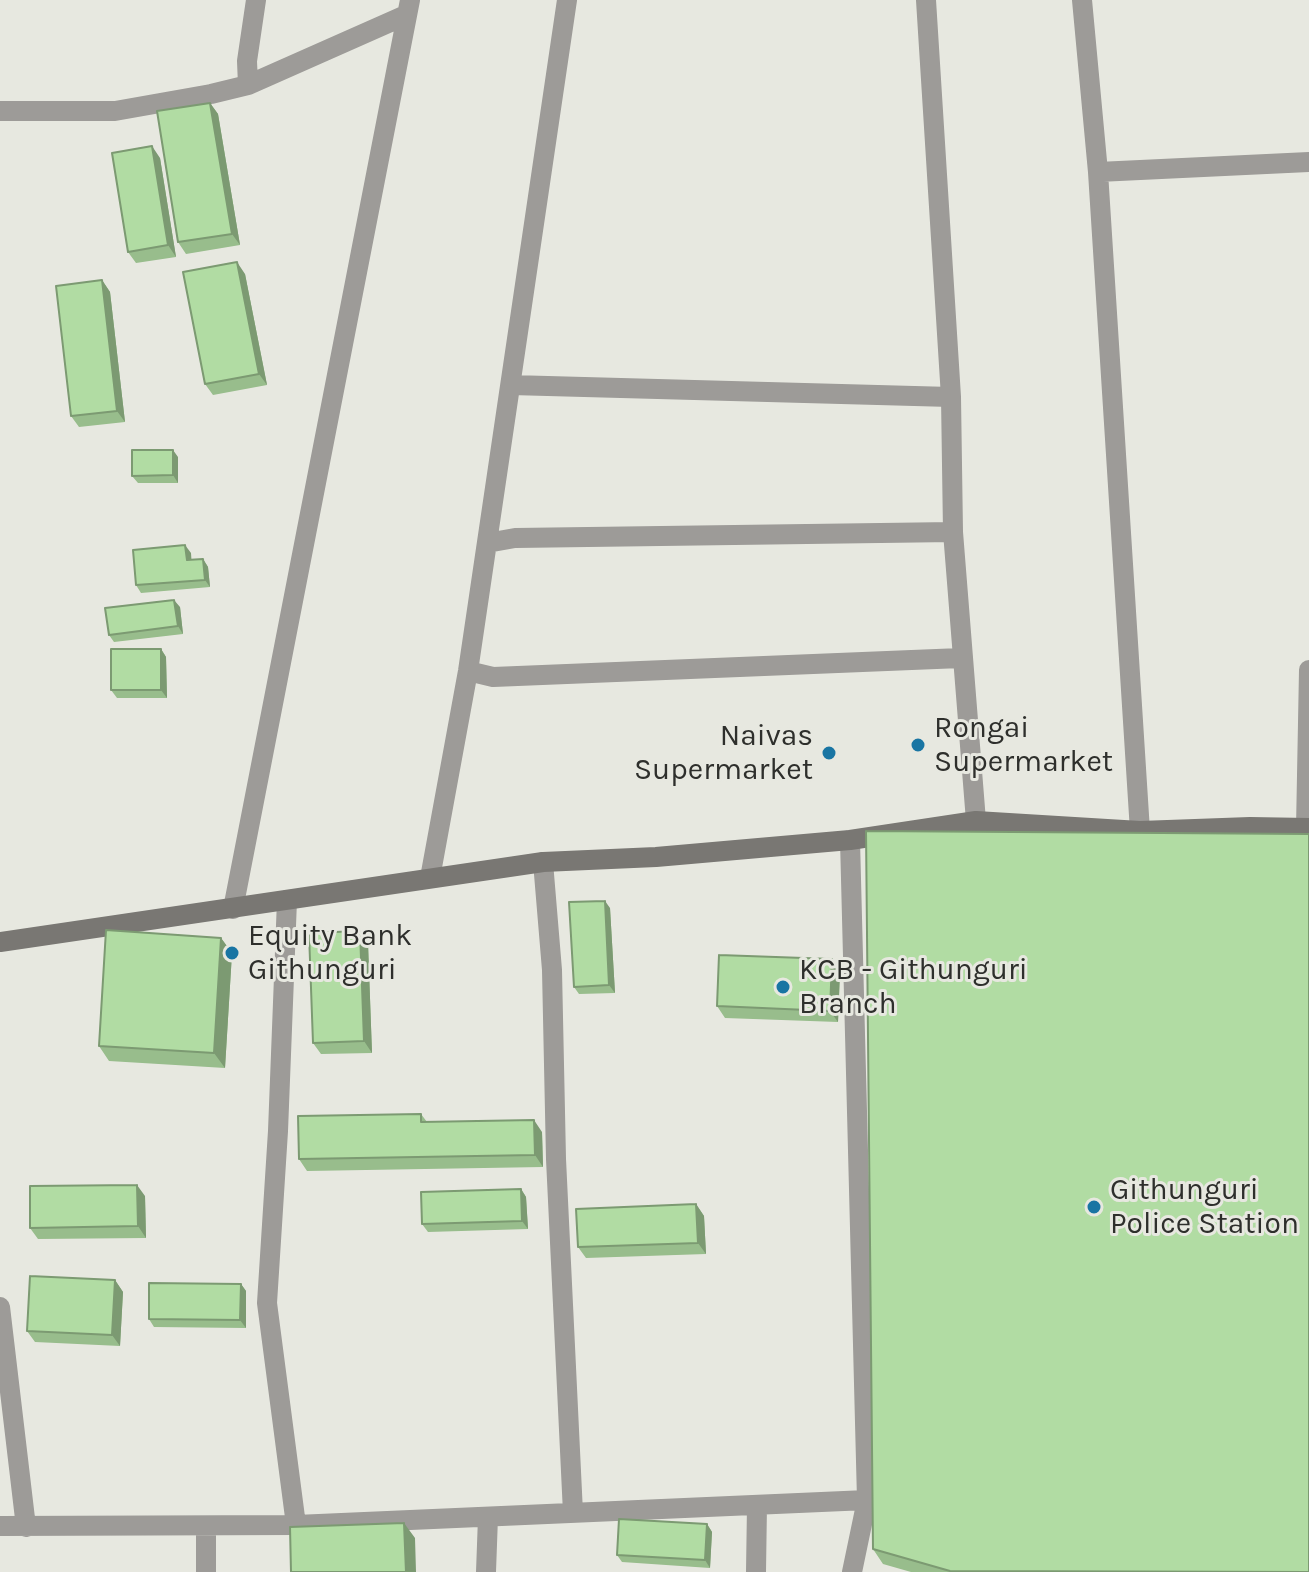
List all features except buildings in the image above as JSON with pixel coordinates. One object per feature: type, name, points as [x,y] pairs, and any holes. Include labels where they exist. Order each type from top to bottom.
[{"type":"main road","points":[[0,942],[543,862],[656,857],[850,840],[976,821],[1140,831],[1307,828]]},
{"type":"street","points":[[248,85],[247,61],[256,0]]},
{"type":"street","points":[[430,878],[468,671],[567,0]]},
{"type":"street","points":[[926,0],[951,397],[953,532],[976,821]]},
{"type":"street","points":[[1082,0],[1098,172],[1140,831]]},
{"type":"street","points":[[0,111],[115,111],[248,85],[408,8]]},
{"type":"street","points":[[233,909],[408,8]]},
{"type":"street","points":[[1098,172],[1309,162]]},
{"type":"street","points":[[511,385],[951,397]]},
{"type":"street","points":[[487,543],[515,538],[953,532]]},
{"type":"street","points":[[468,671],[493,677],[961,658]]},
{"type":"street","points":[[1307,828],[1309,670]]},
{"type":"street","points":[[850,840],[867,1500],[852,1572]]},
{"type":"street","points":[[543,862],[552,970],[556,1159],[573,1513]]},
{"type":"street","points":[[287,900],[278,1131],[267,1303],[296,1525]]},
{"type":"street","points":[[0,1307],[26,1527]]},
{"type":"street","points":[[0,1526],[296,1525],[867,1500]]},
{"type":"street","points":[[756,1572],[757,1505]]},
{"type":"street","points":[[486,1572],[488,1517]]},
{"type":"street","points":[[206,1526],[206,1572]]},
{"type":"place","name":"Rongai Supermarket","points":[[918,745]]},
{"type":"place","name":"Naivas Supermarket","points":[[829,753]]},
{"type":"place","name":"Equity Bank Githunguri","points":[[232,953]]},
{"type":"place","name":"KCB - Githunguri Branch","points":[[783,987]]},
{"type":"place","name":"Githunguri Police Station","points":[[1094,1207]]}]
